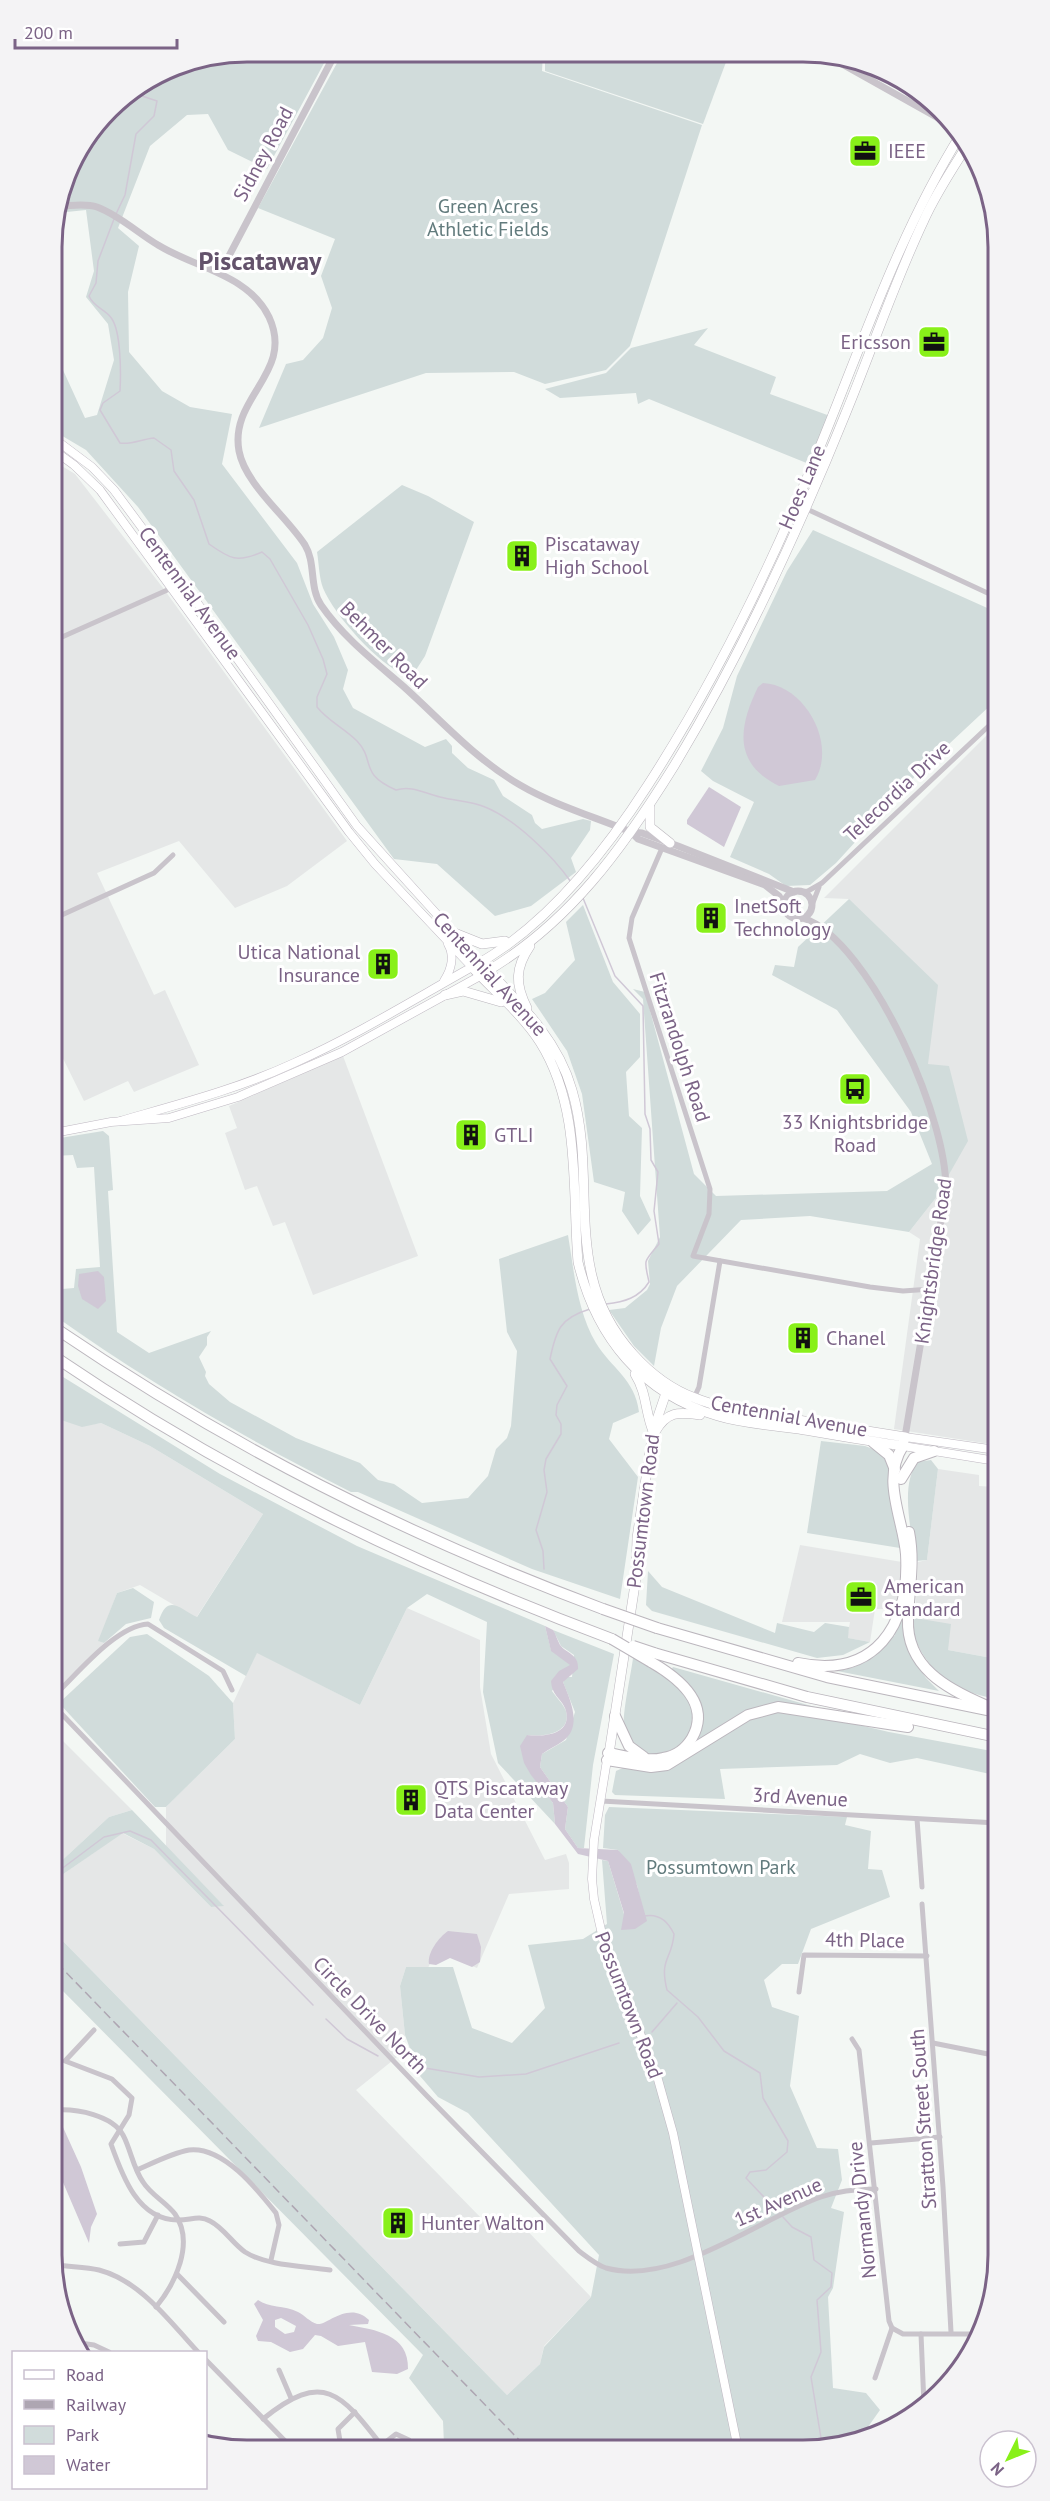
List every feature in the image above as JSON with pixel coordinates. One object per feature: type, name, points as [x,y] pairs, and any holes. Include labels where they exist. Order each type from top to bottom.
[{"type":"highway","name":"Hoes Lane","points":[[476,964],[515,937],[580,875],[620,827],[691,715],[746,614],[796,504],[899,247],[926,193],[956,143]]},
{"type":"highway","name":"Hoes Lane","points":[[532,943],[589,888],[631,832],[652,802],[726,678],[807,509],[924,218],[962,153]]},
{"type":"highway","points":[[652,802],[648,815],[650,827],[666,845]]},
{"type":"highway","points":[[448,935],[482,944],[496,944],[515,937]]},
{"type":"highway","points":[[484,973],[532,943]]},
{"type":"highway","points":[[532,943],[520,963],[517,984],[532,1018]]},
{"type":"highway","name":"Centennial Avenue","points":[[476,964],[532,1018],[557,1053],[572,1090],[580,1138],[588,1265],[594,1302]]},
{"type":"highway","name":"Centennial Avenue","points":[[484,973],[508,1006],[538,1040],[561,1085],[568,1110],[578,1262],[612,1344],[629,1365],[692,1407],[720,1417],[873,1442],[904,1441]]},
{"type":"highway","points":[[445,995],[463,991],[492,998],[508,1006]]},
{"type":"highway","name":"Centennial Avenue","points":[[600,1314],[667,1389],[740,1411],[904,1441]]},
{"type":"highway","points":[[62,1333],[176,1407],[309,1481],[461,1553],[603,1609],[779,1665],[875,1688],[988,1709]]},
{"type":"highway","points":[[62,1362],[171,1432],[302,1505],[439,1570],[653,1657],[795,1694],[988,1735]]},
{"type":"highway","points":[[629,1365],[646,1397],[652,1434]]},
{"type":"highway","name":"Possumtown Road","points":[[608,1757],[636,1578],[637,1538],[652,1434],[667,1389]]},
{"type":"highway","points":[[652,1434],[664,1418],[672,1413],[720,1417]]},
{"type":"highway","points":[[904,1441],[898,1454],[898,1474],[912,1553],[908,1619],[912,1646],[922,1664],[937,1680],[988,1706]]},
{"type":"highway","points":[[873,1442],[889,1455],[898,1474]]},
{"type":"highway","points":[[779,1665],[786,1660],[823,1667],[850,1664],[871,1654],[889,1634],[900,1607],[906,1563],[894,1495],[898,1474],[914,1458],[934,1451]]},
{"type":"highway","points":[[608,1757],[662,1759],[684,1749],[692,1738],[698,1724],[695,1704],[688,1691],[653,1657]]},
{"type":"highway","points":[[608,1757],[651,1767],[667,1765],[748,1716],[778,1707],[931,1731],[941,1726]]},
{"type":"highway","points":[[615,1716],[629,1746],[647,1758]]},
{"type":"main road","name":"Centennial Avenue","points":[[62,444],[92,467],[114,490],[183,582],[357,826],[448,935]]},
{"type":"main road","name":"Centennial Avenue","points":[[62,456],[100,490],[349,832],[476,964]]},
{"type":"main road","points":[[443,983],[452,963],[452,950],[448,935]]},
{"type":"main road","points":[[62,1132],[120,1121],[223,1092],[292,1064],[337,1042],[476,964]]},
{"type":"main road","points":[[120,1121],[169,1118],[238,1097],[342,1052],[484,973]]},
{"type":"main road","name":"Centennial Avenue","points":[[904,1441],[988,1449]]},
{"type":"main road","name":"Centennial Avenue","points":[[904,1441],[934,1451],[988,1460]]},
{"type":"main road","name":"Possumtown Road","points":[[608,1757],[594,1840],[594,1899],[604,1943],[657,2076],[673,2133],[696,2256],[736,2440]]},
{"type":"street","name":"Sidney Road","points":[[220,273],[331,62]]},
{"type":"street","points":[[848,67],[931,114]]},
{"type":"street","name":"Behmer Road","points":[[66,206],[89,205],[112,215],[160,247],[220,273],[249,292],[264,309],[273,328],[276,345],[269,373],[244,411],[239,425],[239,454],[250,475],[305,546],[310,557],[315,593],[322,607],[360,650],[473,753],[534,793],[631,832]]},
{"type":"street","points":[[796,504],[988,593]]},
{"type":"street","points":[[62,637],[183,582]]},
{"type":"street","name":"Telecordia Drive","points":[[797,892],[808,891],[822,883],[988,727]]},
{"type":"street","points":[[631,832],[638,839],[666,845],[806,894],[812,907],[803,918],[791,918],[786,913],[779,896],[765,885],[666,845]]},
{"type":"street","name":"Fitzrandolph Road","points":[[666,845],[633,918],[629,938],[710,1189],[709,1214],[693,1256],[720,1261]]},
{"type":"street","points":[[62,915],[154,873],[173,855]]},
{"type":"street","name":"Telecordia Drive","points":[[812,907],[822,883]]},
{"type":"street","points":[[784,904],[787,896],[797,892]]},
{"type":"street","name":"Knightsbridge Road","points":[[812,907],[824,929],[851,956],[877,992],[920,1081],[942,1148],[947,1187],[904,1441]]},
{"type":"street","name":"Knightsbridge Road","points":[[803,918],[824,929]]},
{"type":"street","points":[[694,1398],[699,1387],[720,1261],[870,1287],[903,1291],[931,1289]]},
{"type":"street","points":[[62,1688],[120,1633],[138,1624],[148,1624],[223,1671],[232,1690]]},
{"type":"street","name":"Circle Drive North","points":[[62,1714],[426,2096],[579,2251],[604,2268],[623,2271],[644,2270],[696,2256]]},
{"type":"street","name":"3rd Avenue","points":[[601,1801],[988,1823]]},
{"type":"street","points":[[917,1819],[922,1887]]},
{"type":"street","name":"Stratton Street South","points":[[922,1904],[940,2138],[951,2332]]},
{"type":"street","name":"4th Place","points":[[799,1992],[804,1955],[927,1956]]},
{"type":"street","points":[[94,2030],[65,2061],[112,2079],[129,2094],[132,2104],[111,2144],[127,2186],[142,2203],[158,2215],[179,2220],[197,2217],[209,2220],[247,2253],[271,2260],[330,2270]]},
{"type":"street","name":"Normandy Drive","points":[[852,2039],[859,2050],[876,2189],[888,2321],[892,2328]]},
{"type":"street","points":[[933,2043],[988,2054]]},
{"type":"street","points":[[62,2110],[80,2111],[108,2121],[120,2129],[147,2188],[179,2220],[183,2243],[177,2274],[156,2307]]},
{"type":"street","points":[[871,2143],[940,2138]]},
{"type":"street","points":[[137,2170],[188,2150],[203,2151],[225,2159],[276,2213],[279,2225],[271,2260]]},
{"type":"street","name":"1st Avenue","points":[[696,2256],[820,2198],[876,2189]]},
{"type":"street","points":[[120,2244],[144,2242],[158,2215]]},
{"type":"street","points":[[62,2266],[98,2270],[114,2275],[139,2291],[197,2351]]},
{"type":"street","points":[[177,2274],[224,2322]]},
{"type":"street","points":[[875,2378],[892,2328],[903,2334],[951,2332],[970,2334]]},
{"type":"street","points":[[921,2334],[924,2394]]},
{"type":"street","points":[[85,2344],[107,2351]]},
{"type":"street","points":[[207,2361],[282,2440]]},
{"type":"street","points":[[279,2370],[291,2398]]},
{"type":"street","points":[[263,2419],[291,2398],[327,2392],[338,2396],[355,2412],[378,2440]]},
{"type":"street","points":[[340,2440],[338,2429],[355,2412]]},
{"type":"street","points":[[388,2440],[396,2434],[409,2440]]},
{"type":"shaded area","points":[[62,466],[75,474],[163,588],[347,841],[287,886],[235,908],[179,841],[97,873],[154,995],[165,990],[199,1065],[134,1092],[128,1081],[84,1101],[62,1056]]},
{"type":"shaded area","points":[[988,734],[988,1444],[894,1429],[920,1239],[909,1232],[935,1199],[928,1064],[849,899],[824,898]]},
{"type":"shaded area","points":[[343,1056],[418,1256],[313,1295],[285,1222],[273,1226],[257,1186],[245,1190],[225,1133],[237,1128],[229,1106]]},
{"type":"shaded area","points":[[62,1420],[82,1426],[101,1423],[150,1446],[263,1514],[196,1618],[140,1585],[117,1593],[99,1641],[104,1643],[62,1688]]},
{"type":"shaded area","points":[[938,1469],[979,1475],[979,1486],[988,1487],[988,1657],[948,1650],[915,1618],[918,1562],[927,1560]]},
{"type":"shaded area","points":[[800,1545],[902,1562],[896,1609],[875,1609],[870,1642],[847,1638],[850,1622],[782,1622]]},
{"type":"shaded area","points":[[407,1608],[480,1640],[480,1687],[491,1754],[545,1860],[566,1854],[569,1863],[569,1889],[509,1894],[477,1968],[436,1951],[428,1968],[406,1967],[400,1986],[405,2035],[402,2053],[356,2090],[484,2221],[516,2219],[591,2297],[544,2346],[540,2364],[507,2395],[62,1940],[62,1875],[122,1833],[154,1849],[211,1907],[223,1905],[166,1847],[166,1807],[235,1739],[233,1703],[257,1652],[360,1705]]},
{"type":"shaded area","points":[[62,1740],[132,1810],[109,1817],[62,1860]]},
{"type":"green space","points":[[235,62],[325,62],[267,169],[228,150],[208,114],[187,115],[150,146],[118,228],[139,246],[128,292],[129,352],[162,391],[190,407],[232,414],[222,464],[297,563],[313,604],[334,637],[348,670],[343,689],[353,708],[425,747],[446,739],[452,746],[452,753],[468,768],[494,780],[503,796],[532,815],[535,823],[542,829],[583,819],[591,821],[590,830],[571,858],[576,872],[531,906],[495,916],[437,864],[394,859],[138,507],[86,450],[62,436],[62,368],[85,418],[97,415],[114,360],[108,324],[86,297],[94,271],[86,210],[65,212],[81,165],[100,134],[116,116],[154,86],[187,71],[211,65]]},
{"type":"green space","name":"Green Acres Athletic Fields","points":[[338,62],[542,62],[542,71],[702,125],[630,346],[606,370],[545,384],[514,372],[426,373],[259,428],[286,364],[303,360],[323,338],[332,308],[321,276],[335,239],[258,208]]},
{"type":"green space","points":[[545,62],[726,62],[703,124],[545,71]]},
{"type":"green space","points":[[708,328],[694,345],[776,377],[770,394],[830,416],[809,464],[649,399],[638,404],[636,393],[560,398],[545,389],[606,373],[631,348]]},
{"type":"green space","points":[[402,485],[428,496],[474,522],[425,656],[416,670],[405,675],[383,661],[358,638],[337,612],[323,588],[317,552]]},
{"type":"green space","points":[[813,530],[988,608],[988,708],[919,772],[836,863],[810,885],[786,886],[769,874],[730,857],[754,802],[713,781],[701,771],[723,728],[737,676],[787,571]]},
{"type":"green space","points":[[849,899],[938,985],[928,1064],[949,1066],[968,1141],[935,1199],[909,1232],[810,1216],[741,1220],[677,1286],[661,1328],[654,1366],[634,1346],[609,1310],[625,1308],[647,1290],[650,1284],[648,1261],[660,1237],[643,999],[633,989],[645,992],[694,1174],[716,1196],[887,1191],[932,1164],[911,1112],[837,1010],[772,975],[775,965],[794,967],[798,947]]},
{"type":"green space","points":[[583,905],[613,982],[640,1014],[640,1057],[626,1072],[629,1116],[642,1128],[640,1196],[651,1220],[638,1235],[622,1211],[625,1192],[594,1182],[582,1094],[567,1051],[532,999],[545,993],[575,960],[566,922]]},
{"type":"green space","points":[[103,1131],[109,1136],[113,1190],[108,1191],[117,1332],[149,1353],[211,1331],[207,1337],[207,1345],[199,1357],[209,1384],[230,1402],[296,1438],[360,1463],[378,1480],[394,1484],[422,1503],[468,1498],[488,1476],[496,1449],[507,1438],[511,1426],[517,1351],[507,1332],[499,1259],[568,1235],[584,1318],[602,1352],[628,1382],[637,1401],[639,1412],[613,1423],[609,1439],[638,1477],[620,1599],[532,1569],[358,1492],[351,1492],[200,1410],[62,1321],[62,1289],[74,1288],[76,1269],[100,1267],[94,1167],[77,1168],[73,1155],[62,1156],[62,1138]]},
{"type":"green space","points":[[62,1376],[220,1474],[357,1546],[545,1626],[551,1650],[571,1665],[552,1691],[566,1711],[565,1725],[548,1734],[527,1735],[531,1774],[553,1803],[555,1824],[498,1763],[483,1692],[487,1622],[427,1594],[407,1608],[360,1705],[257,1653],[246,1676],[164,1628],[159,1620],[166,1607],[170,1605],[180,1607],[197,1617],[263,1514],[150,1446],[101,1423],[82,1427],[62,1420]]},
{"type":"green space","points":[[821,1441],[865,1446],[881,1452],[890,1464],[890,1501],[900,1548],[807,1533]]},
{"type":"green space","points":[[931,1460],[938,1469],[927,1560],[916,1561],[908,1510],[909,1483],[918,1462]]},
{"type":"green space","points":[[648,1571],[662,1587],[775,1633],[777,1623],[814,1632],[825,1623],[849,1627],[848,1638],[870,1642],[843,1655],[817,1658],[652,1611],[646,1605]]},
{"type":"green space","points":[[133,1588],[154,1602],[151,1618],[126,1624],[104,1643],[98,1641],[117,1593]]},
{"type":"green space","points":[[902,1613],[910,1654],[926,1678],[939,1691],[837,1671],[863,1663],[883,1648],[895,1635],[893,1633]]},
{"type":"green space","points":[[915,1618],[951,1624],[948,1650],[988,1657],[988,1697],[966,1691],[943,1678],[925,1658],[910,1629]]},
{"type":"green space","points":[[553,1630],[614,1654],[593,1765],[584,1848],[578,1848],[565,1829],[568,1807],[540,1767],[542,1754],[566,1740],[575,1712],[563,1682],[566,1677],[572,1677],[574,1655],[561,1646]]},
{"type":"green space","points":[[147,1634],[209,1676],[233,1703],[235,1739],[166,1807],[155,1807],[62,1706],[62,1700],[130,1637]]},
{"type":"green space","points":[[633,1658],[674,1683],[686,1695],[694,1711],[693,1727],[685,1740],[673,1749],[658,1754],[643,1753],[631,1744],[624,1721]]},
{"type":"green space","points":[[673,1667],[822,1709],[775,1705],[692,1748],[701,1715],[671,1670]]},
{"type":"green space","points":[[772,1712],[812,1714],[889,1732],[988,1750],[988,1774],[917,1758],[890,1763],[860,1754],[837,1765],[720,1769],[725,1799],[615,1795],[612,1792],[616,1771],[625,1767],[661,1770],[744,1722]]},
{"type":"green space","name":"Possumtown Park","points":[[609,1807],[847,1817],[845,1825],[871,1831],[868,1869],[882,1870],[890,1897],[811,1929],[798,1964],[782,1964],[764,1980],[772,2007],[799,2016],[790,2086],[817,2148],[838,2149],[842,2180],[831,2208],[844,2212],[833,2288],[828,2297],[833,2388],[866,2393],[880,2410],[868,2427],[827,2438],[803,2440],[444,2440],[443,2421],[409,2378],[423,2355],[62,1990],[62,1940],[507,2395],[540,2364],[544,2347],[591,2297],[599,2255],[468,2113],[438,2097],[420,2076],[405,2035],[400,1986],[406,1967],[453,1967],[472,2028],[512,2043],[545,2008],[528,1945],[583,1939],[607,1924],[602,1860],[608,1861],[624,1914],[640,1899],[637,1885],[618,1850],[603,1848],[605,1815]]},
{"type":"green space","points":[[132,1810],[224,1906],[211,1907],[154,1849],[123,1833],[62,1875],[62,1860],[109,1817]]},
{"type":"water","points":[[763,683],[778,686],[792,694],[804,705],[813,719],[822,750],[821,766],[815,780],[779,786],[764,777],[753,766],[747,755],[744,729],[758,687]]},
{"type":"water","points":[[709,787],[741,807],[724,847],[687,824],[687,820]]},
{"type":"water","points":[[98,1271],[104,1277],[106,1301],[98,1309],[82,1299],[78,1286],[79,1274]]},
{"type":"water","points":[[545,1626],[553,1630],[560,1645],[575,1657],[578,1669],[563,1682],[573,1713],[572,1728],[563,1741],[542,1754],[540,1767],[568,1807],[565,1829],[578,1848],[618,1850],[631,1864],[647,1921],[635,1929],[621,1930],[624,1913],[608,1861],[578,1854],[555,1824],[553,1803],[524,1763],[520,1746],[527,1735],[554,1733],[565,1725],[567,1719],[565,1707],[553,1691],[551,1681],[559,1671],[570,1665],[551,1651]]},
{"type":"water","points":[[448,1931],[477,1934],[481,1947],[480,1962],[472,1967],[450,1958],[436,1965],[429,1964],[434,1946]]},
{"type":"water","points":[[62,2125],[81,2167],[97,2214],[91,2227],[89,2243],[62,2180]]},
{"type":"water","points":[[258,2300],[293,2310],[317,2324],[354,2312],[369,2320],[368,2324],[349,2325],[379,2332],[397,2341],[407,2357],[408,2369],[397,2374],[372,2372],[365,2342],[338,2346],[315,2335],[303,2349],[290,2352],[271,2342],[258,2341],[256,2336],[263,2320],[254,2304]],"holes":[[[281,2318],[296,2326],[294,2332],[285,2334],[275,2327],[275,2320]]]},
{"type":"waterway","points":[[116,214],[125,195],[136,134],[154,116],[157,101],[141,96]]},
{"type":"waterway","points":[[114,219],[98,261],[96,283],[89,296],[112,319],[119,343],[120,391],[103,403],[100,410],[120,443],[154,438],[171,450],[174,471],[194,500],[209,544],[234,558],[246,558],[262,552],[270,559],[308,625],[323,659],[327,674],[317,697],[317,707],[363,748],[369,767],[377,778],[396,790],[407,788],[418,790],[480,805],[497,813],[532,839],[571,882]]},
{"type":"waterway","points":[[583,898],[615,976],[643,1006],[645,1114],[650,1129],[651,1160],[658,1172],[654,1211],[659,1244],[646,1262],[649,1282],[641,1292],[630,1298],[606,1304]]},
{"type":"waterway","points":[[544,1569],[543,1551],[536,1530],[547,1492],[544,1470],[546,1459],[561,1434],[561,1424],[556,1415],[557,1405],[567,1386],[550,1359],[561,1326],[572,1317],[590,1309]]},
{"type":"waterway","points":[[62,1868],[104,1837],[130,1831],[151,1840],[313,2005]]},
{"type":"waterway","points":[[644,1916],[659,1917],[669,1925],[674,1934],[664,1971],[667,1990],[698,2017],[724,2051],[760,2073],[763,2098],[788,2141],[787,2152],[766,2170],[750,2172],[746,2178],[780,2214]]},
{"type":"waterway","points":[[652,2032],[677,2003]]},
{"type":"waterway","points":[[326,2019],[347,2039],[378,2056]]},
{"type":"waterway","points":[[413,2066],[479,2077],[526,2074],[619,2043]]},
{"type":"waterway","points":[[783,2217],[792,2227],[811,2237],[814,2260],[832,2273],[831,2287],[817,2300],[821,2352],[811,2377],[821,2438]]},
{"type":"railway","points":[[62,1968],[519,2440]]},
{"type":"place","name":"IEEE","points":[[865,151]]},
{"type":"place","name":"Ericsson","points":[[934,342]]},
{"type":"place","name":"Piscataway High School","points":[[522,556]]},
{"type":"place","name":"InetSoft Technology","points":[[711,918]]},
{"type":"place","name":"Utica National Insurance","points":[[383,964]]},
{"type":"place","name":"33 Knightsbridge Road","points":[[855,1089]]},
{"type":"place","name":"GTLI","points":[[471,1135]]},
{"type":"place","name":"Chanel","points":[[803,1338]]},
{"type":"place","name":"American Standard","points":[[861,1597]]},
{"type":"place","name":"QTS Piscataway Data Center","points":[[411,1800]]},
{"type":"place","name":"Hunter Walton","points":[[398,2223]]},
{"type":"district","name":"Piscataway","points":[[260,261]]}]
